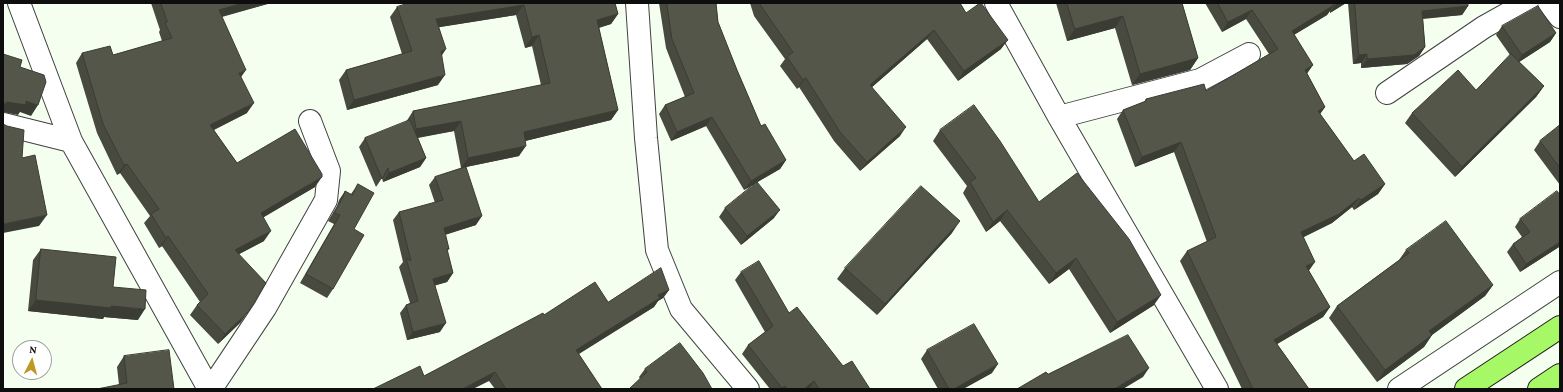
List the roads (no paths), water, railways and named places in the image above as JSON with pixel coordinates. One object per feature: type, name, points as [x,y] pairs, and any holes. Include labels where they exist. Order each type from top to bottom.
[{"type":"main road","points":[[1466,389],[1560,326]]},
{"type":"main road","points":[[1539,389],[1560,375]]},
{"type":"street","points":[[19,3],[71,141],[210,389],[265,308],[326,200],[329,171],[310,122]]},
{"type":"street","points":[[637,3],[646,138],[657,250],[681,309],[748,389]]},
{"type":"street","points":[[996,3],[1059,117],[1217,389]]},
{"type":"street","points":[[1387,93],[1484,27],[1527,3]]},
{"type":"street","points":[[1548,3],[1560,17]]},
{"type":"street","points":[[1059,117],[1200,80],[1249,54]]},
{"type":"street","points":[[3,124],[71,141]]},
{"type":"street","points":[[1399,389],[1560,282]]}]
